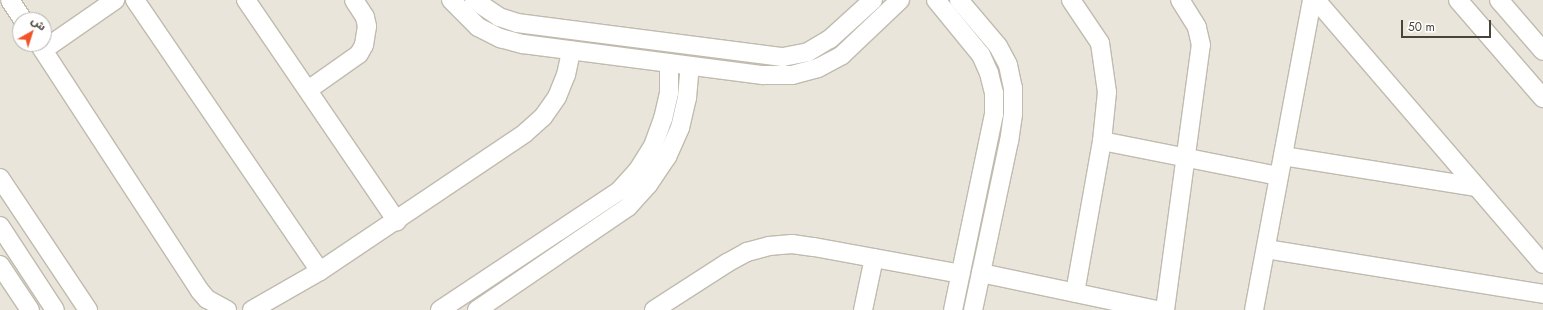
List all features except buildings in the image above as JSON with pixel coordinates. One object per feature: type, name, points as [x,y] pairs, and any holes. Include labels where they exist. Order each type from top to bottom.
[{"type":"street","points":[[10,0],[18,12]]},
{"type":"street","points":[[52,40],[116,0]]},
{"type":"street","points":[[135,0],[320,270]]},
{"type":"street","points":[[246,0],[397,221]]},
{"type":"street","points":[[308,90],[358,54],[364,45],[367,26],[365,17],[354,0]]},
{"type":"street","points":[[451,0],[478,27],[500,38],[571,51],[763,75],[792,75],[818,68],[842,55],[900,0]]},
{"type":"street","points":[[474,0],[499,17],[517,23],[784,57],[808,52],[830,39],[873,0]]},
{"type":"street","points":[[936,0],[976,48],[989,73],[994,93],[994,114],[954,310]]},
{"type":"street","points":[[959,0],[991,36],[1008,65],[1013,88],[1013,114],[1009,141],[973,310]]},
{"type":"street","points":[[1071,0],[1100,44],[1108,92],[1102,141],[1075,294]]},
{"type":"street","points":[[1165,310],[1201,45],[1197,27],[1180,0]]},
{"type":"street","points":[[1254,310],[1312,0]]},
{"type":"street","points":[[1316,0],[1543,264]]},
{"type":"street","points":[[1458,0],[1543,98]]},
{"type":"street","points":[[1499,0],[1543,51]]},
{"type":"street","points":[[252,310],[320,270],[397,221],[499,152],[543,117],[557,97],[566,75],[571,51]]},
{"type":"street","points":[[44,52],[200,291],[207,299],[227,310]]},
{"type":"street","points":[[440,310],[619,191],[638,170],[653,146],[663,119],[667,99],[669,63]]},
{"type":"street","points":[[477,310],[628,207],[648,186],[667,157],[680,128],[687,98],[690,66]]},
{"type":"street","points":[[989,137],[1009,141]]},
{"type":"street","points":[[1102,141],[1279,176]]},
{"type":"street","points":[[1282,156],[1477,187]]},
{"type":"street","points":[[0,178],[88,310]]},
{"type":"street","points":[[0,226],[55,310]]},
{"type":"street","points":[[654,310],[727,263],[747,252],[769,246],[792,244],[961,274]]},
{"type":"street","points":[[1266,249],[1543,294]]},
{"type":"street","points":[[863,310],[874,258]]},
{"type":"street","points":[[0,265],[30,310]]},
{"type":"street","points":[[981,274],[1156,310]]},
{"type":"shaded area","points":[[0,0],[1543,0],[1543,310],[0,310]]}]
